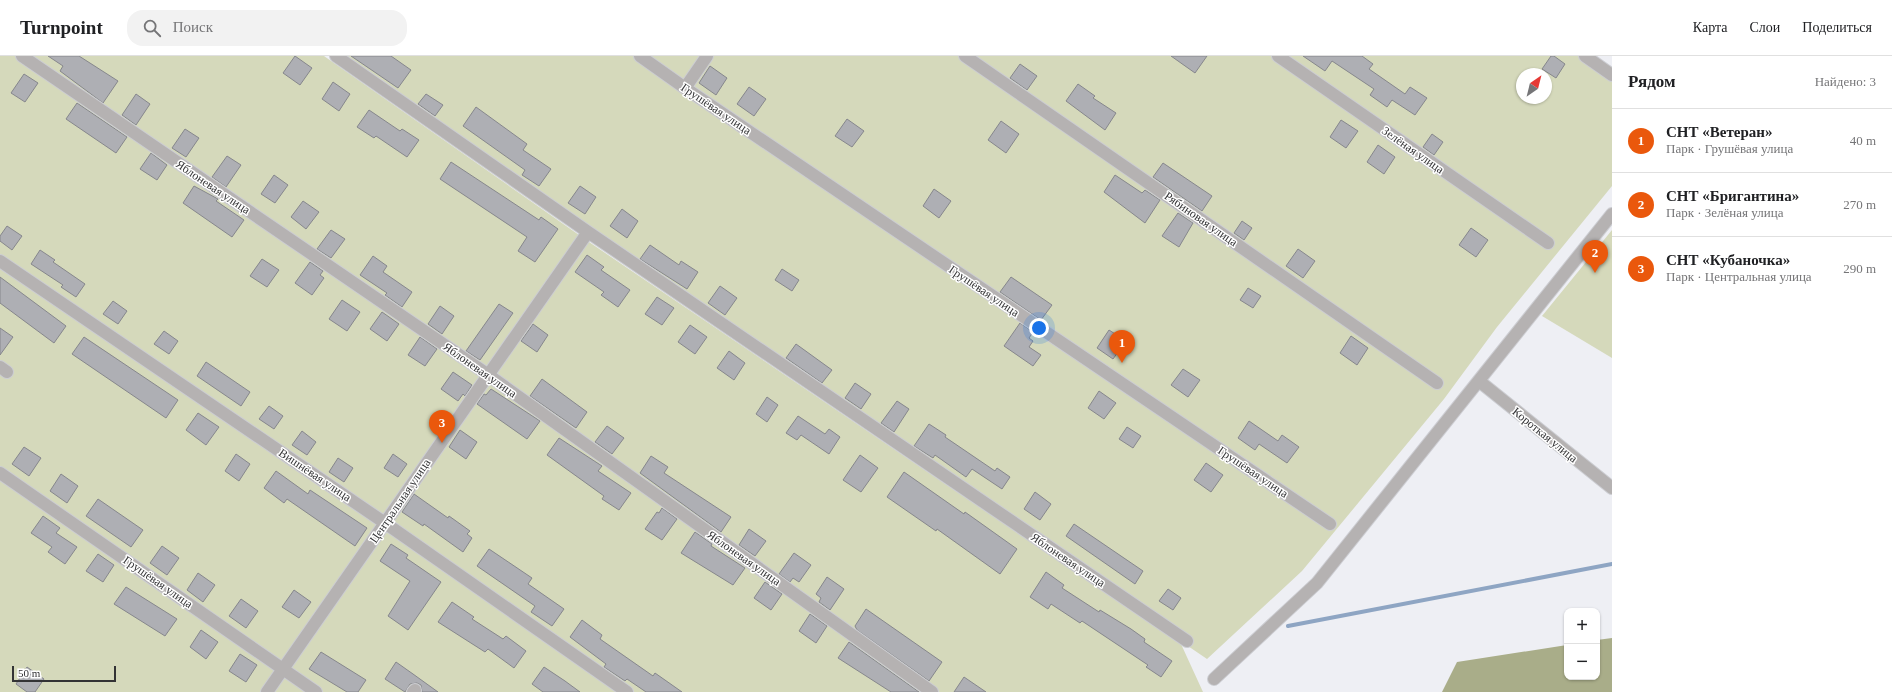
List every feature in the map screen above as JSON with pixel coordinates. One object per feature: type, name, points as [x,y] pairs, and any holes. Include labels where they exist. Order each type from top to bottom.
[{"type":"street","name":"Яблоневая улица","points":[[22,56],[487,374],[932,692]]},
{"type":"street","name":"Яблоневая улица","points":[[336,56],[588,232],[1187,641]]},
{"type":"street","name":"Грушёвая улица","points":[[640,56],[685,88],[1330,524]]},
{"type":"street","points":[[685,88],[707,56]]},
{"type":"street","name":"Рябиновая улица","points":[[965,56],[1437,383]]},
{"type":"street","name":"Зелёная улица","points":[[1278,56],[1548,244]]},
{"type":"street","points":[[1585,56],[1612,75]]},
{"type":"street","points":[[1593,56],[1612,70]]},
{"type":"street","points":[[1214,679],[1317,583],[1612,214]]},
{"type":"street","name":"Центральная улица","points":[[267,692],[487,374],[588,232]]},
{"type":"street","name":"Вишнёвая улица","points":[[0,261],[385,523],[627,692]]},
{"type":"street","name":"Короткая улица","points":[[1479,381],[1612,488]]},
{"type":"street","name":"Грушёвая улица","points":[[0,473],[316,692]]},
{"type":"green space","points":[[0,56],[324,56],[589,242],[1181,644],[1203,692],[0,692]]},
{"type":"green space","points":[[329,56],[1588,56],[1612,73],[1612,186],[1497,327],[1444,399],[1302,571],[1207,659],[587,236]]},
{"type":"green space","points":[[1612,230],[1612,358],[1542,316]]},
{"type":"green space","points":[[1612,638],[1612,692],[1442,692],[1457,662],[1564,645],[1564,680],[1600,680],[1600,640]]},
{"type":"building","points":[[48,56],[79,56],[118,81],[103,103],[60,71],[63,66]]},
{"type":"building","points":[[295,56],[312,68],[300,85],[283,73]]},
{"type":"building","points":[[351,56],[391,56],[411,70],[398,88]]},
{"type":"building","points":[[1171,56],[1207,56],[1195,73]]},
{"type":"building","points":[[1303,56],[1362,56],[1373,64],[1369,69],[1405,94],[1410,87],[1427,98],[1415,115],[1392,100],[1387,107],[1370,95],[1374,89],[1332,61],[1325,71]]},
{"type":"building","points":[[1551,56],[1554,56],[1565,64],[1556,78],[1552,75],[1552,68],[1543,68]]},
{"type":"building","points":[[1020,64],[1037,76],[1027,90],[1010,78]]},
{"type":"building","points":[[710,66],[727,78],[716,95],[699,83]]},
{"type":"building","points":[[24,74],[38,83],[25,102],[11,93]]},
{"type":"building","points":[[333,82],[350,94],[339,111],[322,99]]},
{"type":"building","points":[[1078,84],[1095,96],[1093,98],[1116,113],[1105,130],[1066,101]]},
{"type":"building","points":[[749,87],[766,99],[754,116],[737,104]]},
{"type":"building","points":[[136,94],[150,104],[136,125],[122,115]]},
{"type":"building","points":[[426,94],[443,105],[435,116],[418,104]]},
{"type":"building","points":[[77,103],[127,137],[116,153],[66,119]]},
{"type":"building","points":[[476,107],[527,144],[523,150],[551,169],[539,186],[522,175],[525,170],[463,126]]},
{"type":"building","points":[[369,110],[400,131],[402,129],[419,140],[407,157],[376,136],[374,138],[357,127]]},
{"type":"building","points":[[847,119],[864,131],[852,147],[835,136]]},
{"type":"building","points":[[1341,120],[1358,131],[1346,148],[1330,137]]},
{"type":"building","points":[[1001,121],[1019,134],[1006,153],[988,140]]},
{"type":"building","points":[[185,129],[199,138],[186,157],[172,148]]},
{"type":"building","points":[[1432,134],[1443,142],[1434,155],[1423,147]]},
{"type":"building","points":[[1378,145],[1395,157],[1384,174],[1367,162]]},
{"type":"building","points":[[151,153],[167,165],[157,180],[140,169]]},
{"type":"building","points":[[227,156],[241,165],[226,187],[212,177]]},
{"type":"building","points":[[451,162],[539,220],[541,217],[558,229],[535,262],[518,251],[527,237],[440,179]]},
{"type":"building","points":[[1163,163],[1212,196],[1202,211],[1153,177]]},
{"type":"building","points":[[274,175],[288,185],[275,203],[261,194]]},
{"type":"building","points":[[1115,175],[1142,193],[1145,190],[1160,200],[1145,223],[1104,192]]},
{"type":"building","points":[[194,186],[218,199],[216,201],[244,220],[232,237],[183,203]]},
{"type":"building","points":[[580,186],[596,197],[585,214],[568,203]]},
{"type":"building","points":[[934,189],[951,201],[939,218],[923,206]]},
{"type":"building","points":[[303,201],[319,212],[306,229],[291,217]]},
{"type":"building","points":[[622,209],[638,221],[627,238],[610,226]]},
{"type":"building","points":[[1178,213],[1193,223],[1179,247],[1162,236]]},
{"type":"building","points":[[1242,221],[1252,228],[1244,240],[1234,233]]},
{"type":"building","points":[[7,226],[22,236],[12,250],[0,241],[0,236]]},
{"type":"building","points":[[1471,228],[1488,240],[1476,257],[1459,245]]},
{"type":"building","points":[[331,230],[345,239],[331,258],[317,249]]},
{"type":"building","points":[[650,245],[679,265],[681,261],[698,272],[687,289],[640,259]]},
{"type":"building","points":[[1298,249],[1315,261],[1303,278],[1286,266]]},
{"type":"building","points":[[40,250],[55,260],[53,262],[85,284],[76,297],[61,287],[63,285],[31,264]]},
{"type":"building","points":[[587,255],[604,267],[601,270],[630,290],[618,307],[601,295],[604,292],[575,272]]},
{"type":"building","points":[[373,256],[387,266],[383,272],[412,292],[402,307],[385,295],[387,293],[360,275]]},
{"type":"building","points":[[262,259],[279,270],[267,287],[250,276]]},
{"type":"building","points":[[310,262],[323,271],[320,275],[324,278],[312,295],[295,283]]},
{"type":"building","points":[[782,269],[799,280],[792,291],[775,280]]},
{"type":"building","points":[[0,277],[66,326],[54,343],[0,303]]},
{"type":"building","points":[[1011,277],[1052,305],[1041,320],[1000,292]]},
{"type":"building","points":[[720,286],[737,298],[725,315],[708,303]]},
{"type":"building","points":[[1248,288],[1261,296],[1253,308],[1240,300]]},
{"type":"building","points":[[657,297],[674,308],[662,325],[645,314]]},
{"type":"building","points":[[342,300],[360,312],[347,331],[329,319]]},
{"type":"building","points":[[113,301],[127,311],[118,324],[103,314]]},
{"type":"building","points":[[499,304],[513,313],[480,360],[466,351]]},
{"type":"building","points":[[440,306],[454,316],[442,334],[428,324]]},
{"type":"building","points":[[382,312],[399,324],[387,341],[370,329]]},
{"type":"building","points":[[1020,323],[1033,332],[1029,338],[1033,341],[1029,347],[1041,355],[1033,366],[1004,346]]},
{"type":"building","points":[[533,324],[548,335],[537,352],[521,341]]},
{"type":"building","points":[[690,325],[707,337],[695,354],[678,342]]},
{"type":"building","points":[[0,328],[13,337],[0,355]]},
{"type":"building","points":[[1109,330],[1126,341],[1113,359],[1097,348]]},
{"type":"building","points":[[164,331],[178,341],[169,354],[154,344]]},
{"type":"building","points":[[1351,336],[1368,348],[1357,365],[1340,353]]},
{"type":"building","points":[[84,337],[178,400],[166,418],[72,354]]},
{"type":"building","points":[[420,337],[437,349],[425,366],[408,355]]},
{"type":"building","points":[[796,344],[832,370],[822,383],[786,358]]},
{"type":"building","points":[[729,351],[745,363],[734,380],[717,368]]},
{"type":"building","points":[[206,362],[250,392],[241,406],[197,376]]},
{"type":"building","points":[[1183,369],[1200,380],[1188,397],[1171,385]]},
{"type":"building","points":[[453,372],[472,385],[465,396],[463,394],[458,401],[441,389]]},
{"type":"building","points":[[542,379],[587,412],[576,428],[530,396]]},
{"type":"building","points":[[855,383],[871,394],[861,409],[845,398]]},
{"type":"building","points":[[491,389],[540,421],[527,439],[477,404],[484,394],[486,395]]},
{"type":"building","points":[[1099,391],[1116,403],[1104,419],[1088,408]]},
{"type":"building","points":[[767,397],[778,405],[767,422],[756,414]]},
{"type":"building","points":[[897,401],[909,409],[894,432],[881,423]]},
{"type":"building","points":[[269,406],[283,416],[274,429],[259,419]]},
{"type":"building","points":[[198,413],[219,427],[206,445],[186,430]]},
{"type":"building","points":[[798,416],[825,434],[829,429],[840,437],[829,454],[801,435],[797,440],[786,433]]},
{"type":"building","points":[[1249,421],[1278,441],[1282,435],[1299,447],[1287,463],[1259,444],[1255,450],[1238,438]]},
{"type":"building","points":[[929,424],[946,435],[945,437],[995,471],[997,468],[1010,477],[1002,489],[972,469],[966,477],[935,455],[933,458],[914,446]]},
{"type":"building","points":[[607,426],[624,438],[612,454],[595,442]]},
{"type":"building","points":[[1127,427],[1141,436],[1133,448],[1119,439]]},
{"type":"building","points":[[460,430],[477,442],[466,459],[449,447]]},
{"type":"building","points":[[302,431],[316,442],[307,455],[292,445]]},
{"type":"building","points":[[559,438],[602,466],[598,471],[631,493],[619,510],[602,499],[604,496],[547,455]]},
{"type":"building","points":[[24,447],[41,458],[29,476],[12,464]]},
{"type":"building","points":[[236,454],[250,464],[239,481],[225,471]]},
{"type":"building","points":[[393,454],[407,464],[398,477],[384,468]]},
{"type":"building","points":[[860,455],[878,468],[861,492],[843,480]]},
{"type":"building","points":[[651,456],[668,467],[664,473],[731,517],[721,532],[640,473]]},
{"type":"building","points":[[338,458],[353,468],[344,482],[329,472]]},
{"type":"building","points":[[1206,463],[1223,475],[1211,492],[1194,480]]},
{"type":"building","points":[[276,471],[308,494],[310,490],[367,528],[355,546],[287,499],[284,503],[264,488]]},
{"type":"building","points":[[904,472],[964,514],[965,512],[1017,549],[1000,574],[937,529],[936,531],[887,497]]},
{"type":"building","points":[[61,474],[78,486],[67,503],[50,491]]},
{"type":"building","points":[[1035,492],[1051,504],[1040,520],[1024,509]]},
{"type":"building","points":[[414,494],[448,518],[449,516],[470,531],[467,534],[472,538],[463,552],[424,524],[423,526],[402,512]]},
{"type":"building","points":[[98,499],[143,530],[131,547],[86,516]]},
{"type":"building","points":[[662,508],[677,519],[662,540],[645,529],[657,512],[659,513]]},
{"type":"building","points":[[43,516],[60,528],[56,533],[77,547],[65,564],[48,552],[52,547],[31,533]]},
{"type":"building","points":[[1074,524],[1143,571],[1135,584],[1066,536]]},
{"type":"building","points":[[749,529],[766,541],[755,556],[739,545]]},
{"type":"building","points":[[695,532],[712,544],[711,546],[745,568],[733,585],[681,553]]},
{"type":"building","points":[[391,544],[408,555],[406,558],[441,582],[408,630],[388,616],[410,581],[380,561]]},
{"type":"building","points":[[162,546],[179,558],[167,575],[150,563]]},
{"type":"building","points":[[489,549],[532,578],[528,584],[564,609],[552,626],[531,612],[535,606],[477,566]]},
{"type":"building","points":[[794,553],[811,565],[799,582],[793,578],[790,582],[779,574]]},
{"type":"building","points":[[98,554],[114,565],[103,582],[86,571]]},
{"type":"building","points":[[1046,572],[1064,585],[1062,588],[1099,612],[1100,610],[1131,629],[1145,639],[1144,642],[1172,661],[1161,677],[1146,667],[1148,665],[1082,621],[1080,623],[1051,604],[1048,609],[1030,597]]},
{"type":"building","points":[[198,573],[215,585],[203,602],[187,590]]},
{"type":"building","points":[[827,577],[844,589],[830,610],[819,602],[821,598],[816,594]]},
{"type":"building","points":[[765,582],[782,594],[771,610],[754,598]]},
{"type":"building","points":[[126,587],[177,619],[165,636],[114,604]]},
{"type":"building","points":[[1168,589],[1181,598],[1173,610],[1159,601]]},
{"type":"building","points":[[294,590],[311,602],[299,618],[282,607]]},
{"type":"building","points":[[241,599],[258,611],[246,628],[229,616]]},
{"type":"building","points":[[452,602],[474,617],[472,619],[503,639],[506,636],[526,651],[514,668],[488,649],[485,652],[438,622]]},
{"type":"building","points":[[866,609],[942,662],[929,681],[857,630],[855,626]]},
{"type":"building","points":[[810,614],[827,626],[816,643],[799,631]]},
{"type":"building","points":[[582,620],[602,635],[600,639],[653,676],[655,673],[682,692],[646,692],[627,679],[625,681],[604,667],[606,664],[570,637]]},
{"type":"building","points":[[201,630],[218,642],[206,659],[190,647]]},
{"type":"building","points":[[849,642],[919,692],[891,692],[838,658]]},
{"type":"building","points":[[321,652],[366,680],[358,692],[347,692],[309,669]]},
{"type":"building","points":[[240,654],[257,665],[246,682],[229,671]]},
{"type":"building","points":[[396,662],[438,692],[422,692],[421,685],[417,683],[410,684],[405,692],[385,679]]},
{"type":"building","points":[[27,667],[44,679],[35,692],[27,692],[16,684]]},
{"type":"building","points":[[544,667],[580,692],[543,692],[532,684]]},
{"type":"building","points":[[964,677],[986,692],[954,692]]},
{"type":"waterway","points":[[1288,626],[1612,564]]},
{"type":"place","name":"СНТ «Бригантина»","points":[[1595,273]]},
{"type":"place","name":"СНТ «Ветеран»","points":[[1122,363]]},
{"type":"place","name":"СНТ «Кубаночка»","points":[[442,443]]}]
